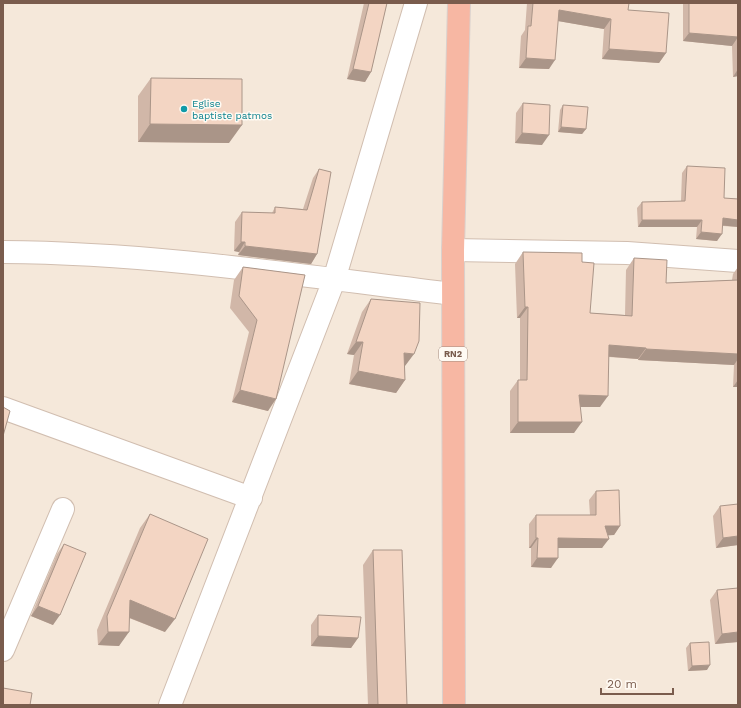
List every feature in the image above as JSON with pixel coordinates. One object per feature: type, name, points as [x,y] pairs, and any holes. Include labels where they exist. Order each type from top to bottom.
[{"type":"highway","name":"RN2","points":[[454,705],[453,250],[459,3]]},
{"type":"street","points":[[170,705],[334,280],[416,3]]},
{"type":"street","points":[[453,250],[627,253],[738,261]]},
{"type":"street","points":[[3,252],[52,252],[186,262],[453,294]]},
{"type":"street","points":[[3,408],[251,498]]},
{"type":"street","points":[[3,650],[63,509]]},
{"type":"shaded area","points":[[3,3],[738,3],[738,705],[3,705]]},
{"type":"building","points":[[369,3],[387,3],[371,72],[353,69]]},
{"type":"building","points":[[533,3],[629,3],[628,10],[669,13],[666,53],[609,49],[611,19],[559,10],[555,60],[526,58],[528,26],[531,26]]},
{"type":"building","points":[[689,3],[738,3],[738,37],[689,33]]},
{"type":"building","points":[[151,78],[242,79],[242,125],[150,124]]},
{"type":"building","points":[[523,103],[550,105],[549,135],[522,133]]},
{"type":"building","points":[[563,105],[588,107],[586,129],[561,127]]},
{"type":"building","points":[[687,166],[725,168],[724,198],[738,199],[738,220],[723,218],[722,234],[701,232],[702,220],[642,220],[642,202],[685,201]]},
{"type":"building","points":[[319,169],[331,172],[317,254],[245,246],[245,242],[241,242],[242,212],[275,213],[275,207],[307,210]]},
{"type":"building","points":[[523,252],[582,253],[582,262],[594,263],[590,313],[632,316],[634,258],[667,260],[666,283],[738,280],[738,354],[646,349],[609,345],[608,396],[579,395],[582,422],[518,422],[518,380],[527,380],[528,307],[525,307]]},
{"type":"building","points":[[243,267],[305,275],[276,399],[240,390],[257,320],[239,296]]},
{"type":"building","points":[[371,299],[420,303],[419,341],[414,354],[404,353],[405,380],[358,371],[363,342],[356,342]]},
{"type":"building","points":[[3,407],[10,411],[3,436]]},
{"type":"building","points":[[619,490],[620,526],[605,526],[609,539],[558,538],[558,558],[537,558],[538,538],[536,538],[536,515],[596,515],[596,491]]},
{"type":"building","points":[[738,504],[738,536],[723,538],[720,506]]},
{"type":"building","points":[[150,514],[208,539],[175,619],[130,600],[129,632],[108,632],[107,616]]},
{"type":"building","points":[[64,544],[86,553],[60,615],[38,606]]},
{"type":"building","points":[[373,550],[402,550],[407,705],[378,705]]},
{"type":"building","points":[[738,588],[738,632],[722,634],[717,590]]},
{"type":"building","points":[[318,615],[361,617],[358,638],[318,636]]},
{"type":"building","points":[[709,642],[710,665],[692,666],[690,643]]},
{"type":"building","points":[[3,688],[32,693],[30,705],[3,705]]},
{"type":"place","name":"Eglise baptiste patmos","points":[[184,109]]}]
